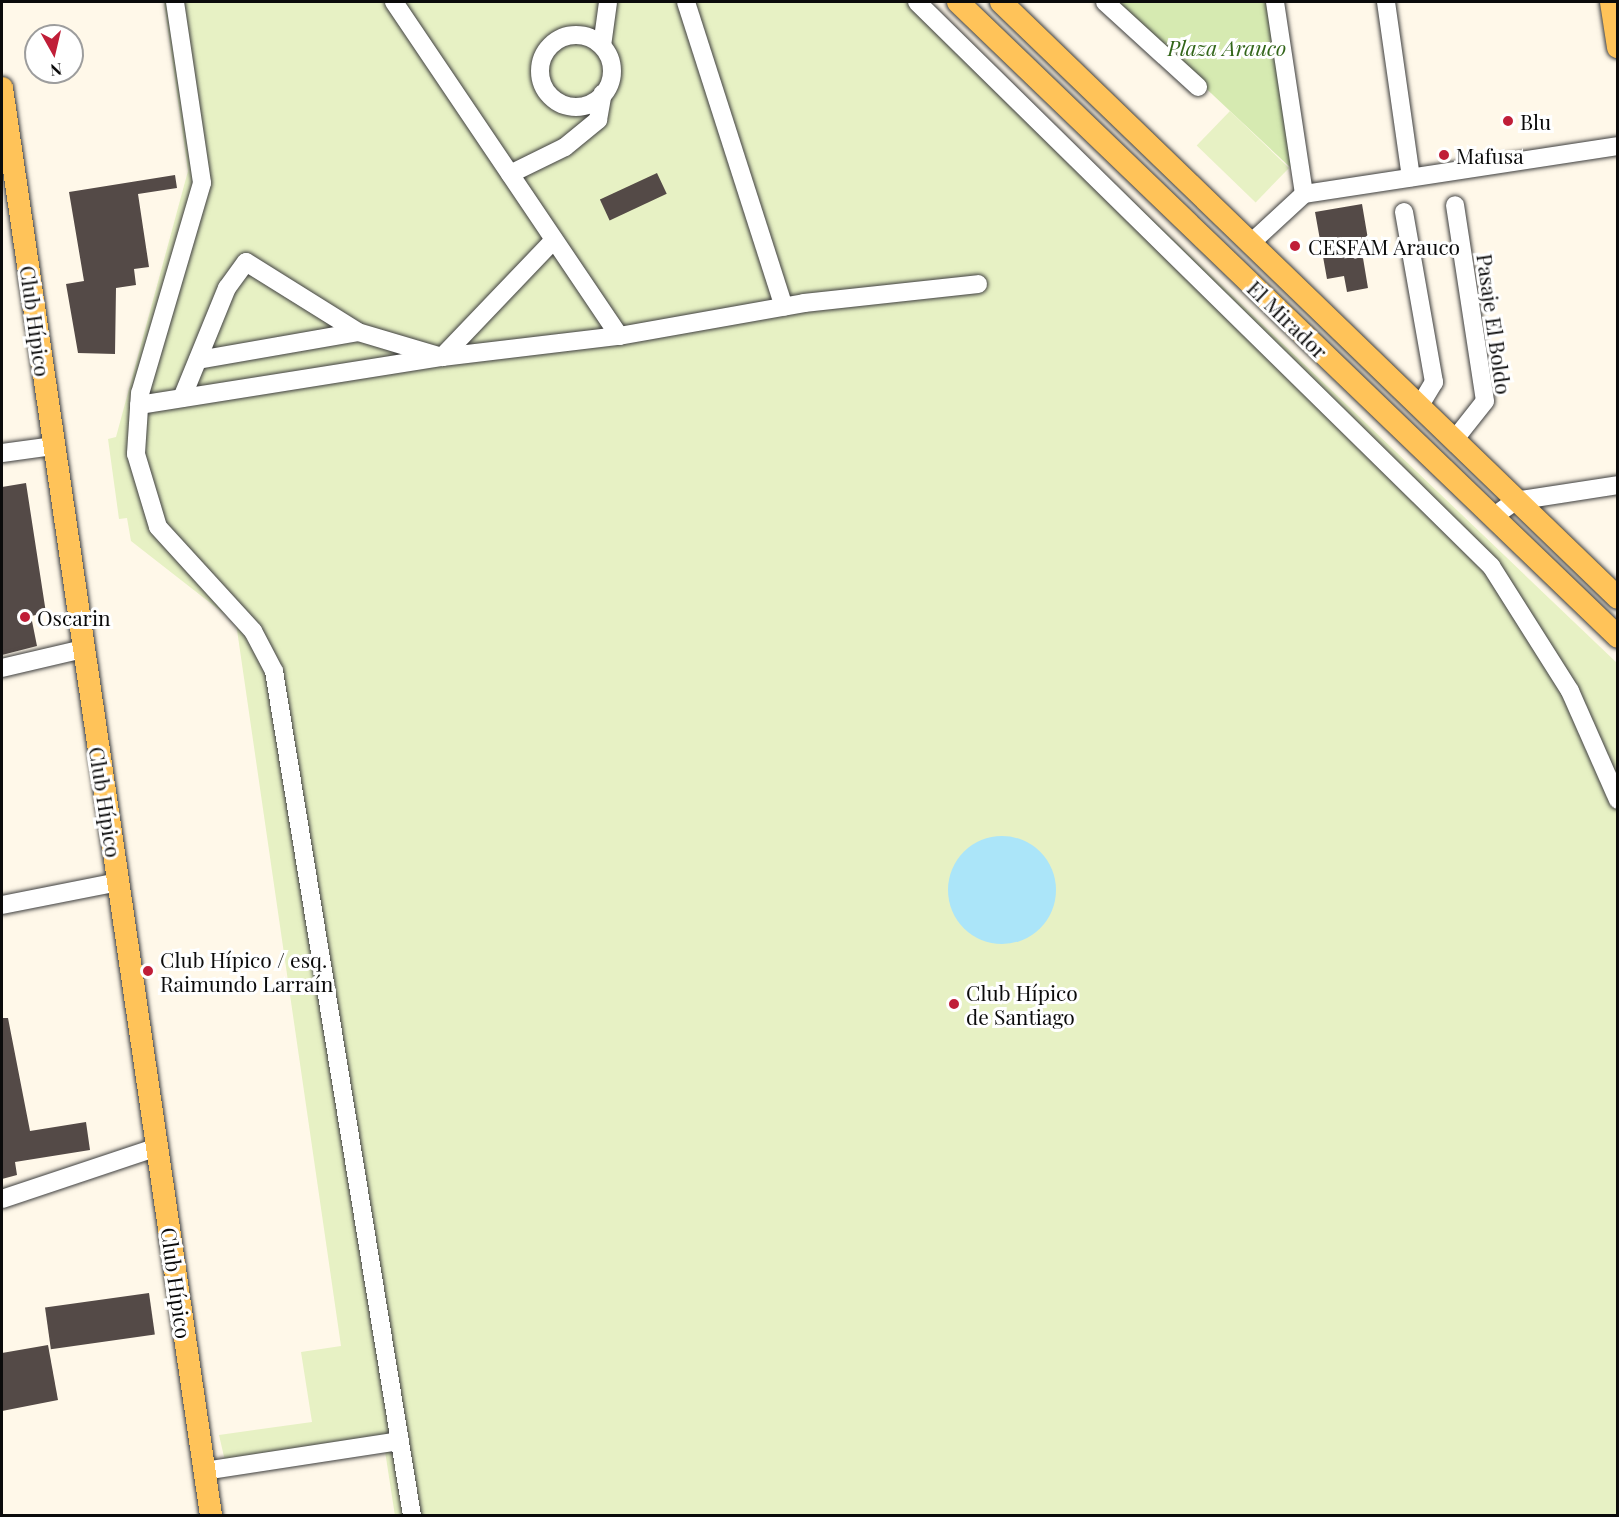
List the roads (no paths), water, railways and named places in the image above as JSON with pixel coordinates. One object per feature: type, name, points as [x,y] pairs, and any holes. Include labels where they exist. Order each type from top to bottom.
[{"type":"main road","name":"El Mirador","points":[[958,2],[1617,637]]},
{"type":"main road","name":"El Mirador","points":[[1001,2],[1617,598]]},
{"type":"main road","points":[[1611,2],[1617,47]]},
{"type":"main road","name":"Club Hípico","points":[[2,98],[10,192],[53,446],[211,1515]]},
{"type":"main road","points":[[1186,220],[1208,200]]},
{"type":"street","points":[[176,2],[202,183],[139,405],[136,454],[158,527],[253,631],[274,671],[412,1515]]},
{"type":"street","points":[[394,2],[619,336]]},
{"type":"street","points":[[510,174],[565,147],[598,120],[603,93],[612,69],[602,46],[608,2]]},
{"type":"street","points":[[686,2],[784,306]]},
{"type":"street","points":[[917,2],[1491,566],[1570,691],[1617,800]]},
{"type":"street","points":[[1105,2],[1198,87]]},
{"type":"street","points":[[1275,2],[1304,194]]},
{"type":"street","points":[[1386,2],[1411,177]]},
{"type":"street","points":[[602,46],[579,35],[562,38],[548,48],[540,72],[549,95],[564,104],[590,104],[603,93]]},
{"type":"street","points":[[1252,243],[1304,194],[1617,146]]},
{"type":"street","name":"Pasaje El Boldo","points":[[1455,205],[1485,401],[1455,439]]},
{"type":"street","points":[[1404,212],[1434,382],[1420,405]]},
{"type":"street","points":[[442,357],[554,240]]},
{"type":"street","points":[[182,398],[227,288],[246,262],[358,332],[442,357]]},
{"type":"street","points":[[139,405],[442,357],[619,336],[784,306],[978,284]]},
{"type":"street","points":[[198,360],[358,332]]},
{"type":"street","points":[[2,453],[53,446]]},
{"type":"street","points":[[1493,517],[1515,501],[1617,485]]},
{"type":"street","points":[[2,668],[83,649]]},
{"type":"street","points":[[2,905],[118,882]]},
{"type":"street","points":[[2,1199],[157,1147]]},
{"type":"street","points":[[204,1471],[400,1441]]},
{"type":"water","points":[[1002,836],[1023,840],[1041,851],[1052,869],[1056,890],[1052,911],[1041,929],[1023,940],[1002,944],[981,940],[963,929],[952,911],[948,890],[952,869],[963,851],[981,840]]},
{"type":"place","name":"Blu","points":[[1508,121]]},
{"type":"place","name":"Mafusa","points":[[1444,155]]},
{"type":"place","name":"CESFAM Arauco","points":[[1295,246]]},
{"type":"place","name":"Oscarin","points":[[25,617]]},
{"type":"place","name":"Club Hípico / esq. Raimundo Larraín","points":[[148,971]]},
{"type":"place","name":"Club Hípico de Santiago","points":[[954,1004]]},
{"type":"park label","name":"Plaza Arauco","points":[[1227,47]]}]
